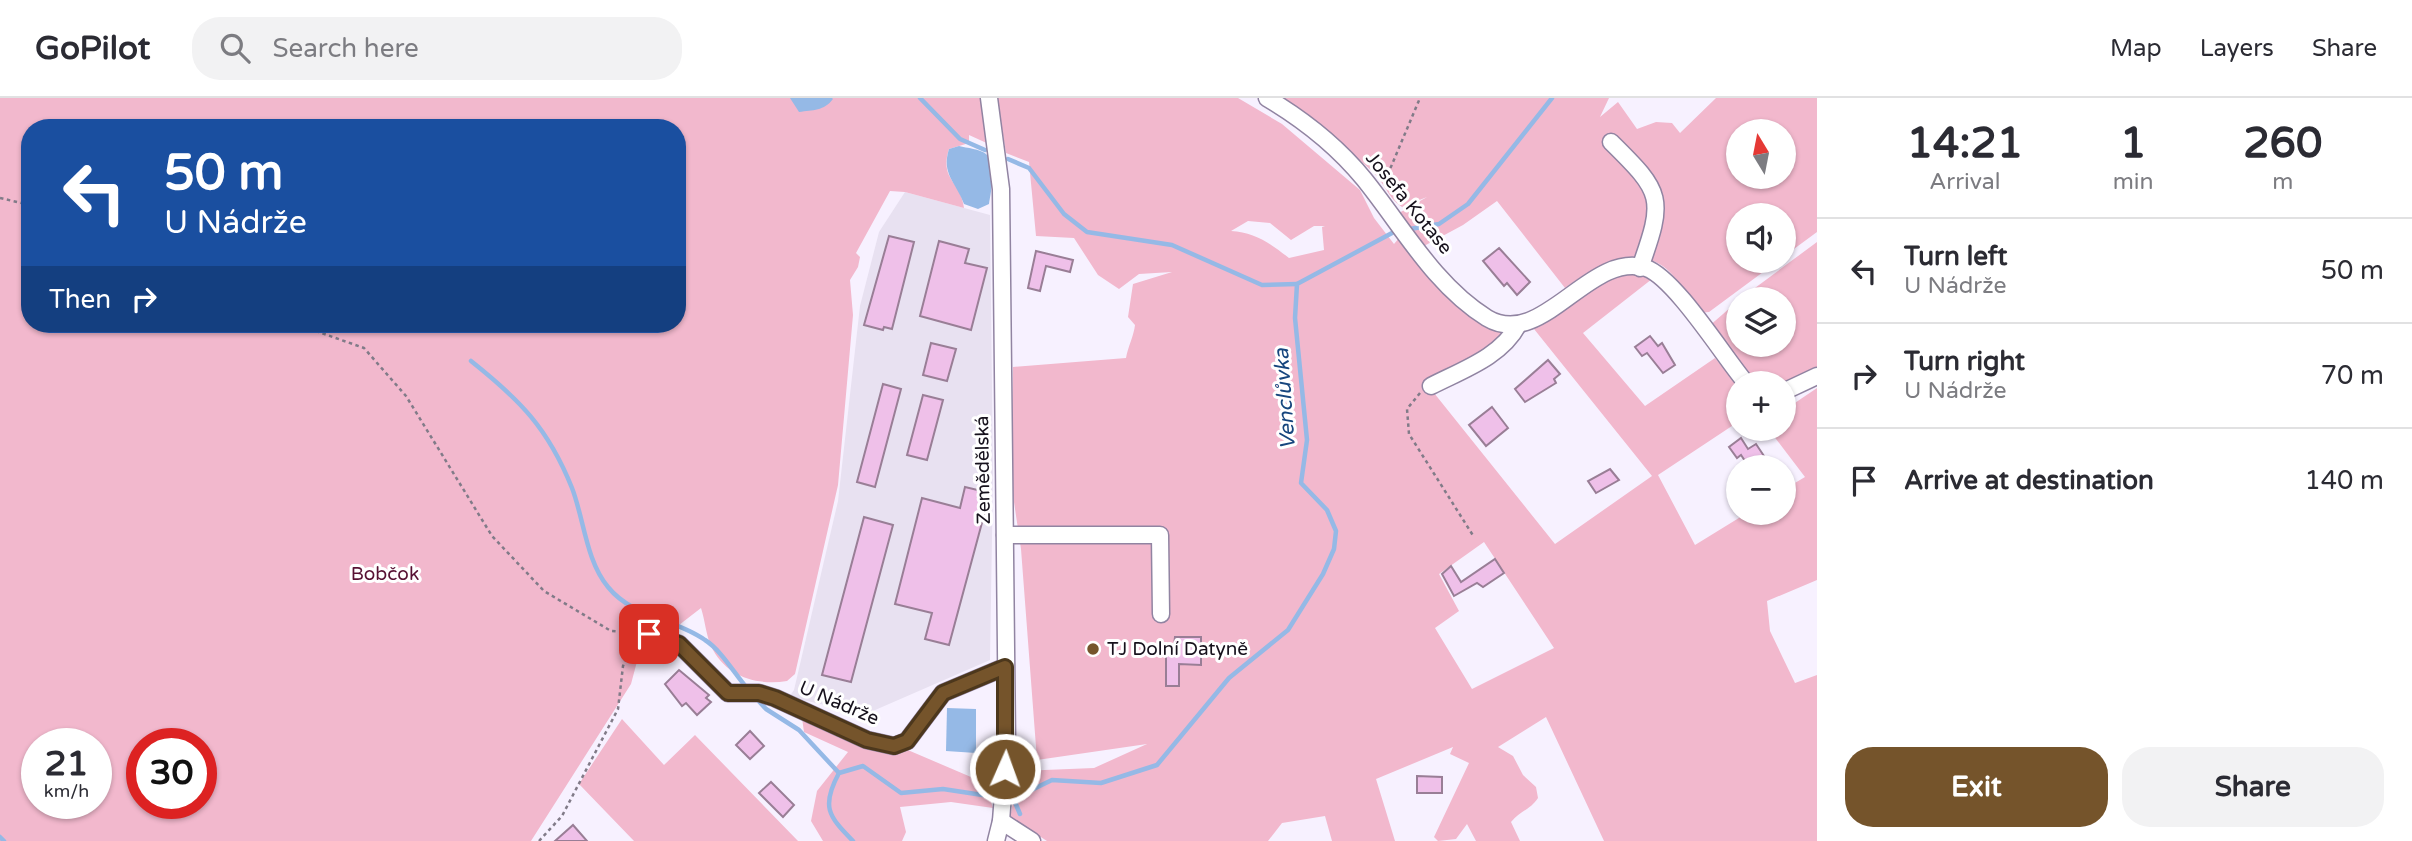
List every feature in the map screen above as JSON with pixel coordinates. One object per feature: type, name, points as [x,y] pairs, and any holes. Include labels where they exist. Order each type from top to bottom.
[{"type":"street","name":"Zemědělská","points":[[989,98],[1001,189],[1007,742],[1002,821],[996,841]]},
{"type":"street","name":"Josefa Kotase","points":[[1267,98],[1328,141],[1378,197],[1413,246],[1472,306],[1489,319],[1518,325]]},
{"type":"street","points":[[1611,142],[1646,176],[1655,191],[1657,206],[1640,268]]},
{"type":"street","points":[[1431,386],[1479,362],[1510,340],[1518,325],[1541,315],[1612,271],[1640,268],[1670,285],[1737,371]]},
{"type":"street","points":[[1796,386],[1817,376]]},
{"type":"street","points":[[1005,536],[1160,535],[1161,614]]},
{"type":"street","name":"U Nádrže","points":[[649,634],[679,644],[728,693],[759,693],[867,740],[894,746],[907,741],[943,693],[1005,667]]},
{"type":"street","points":[[1002,821],[1032,841]]},
{"type":"path","points":[[1378,197],[1420,98]]},
{"type":"path","points":[[0,198],[21,203]]},
{"type":"path","points":[[322,333],[364,348],[405,396],[492,536],[544,591],[611,631],[649,634]]},
{"type":"path","points":[[1431,386],[1418,395],[1407,409],[1409,434],[1474,537]]},
{"type":"path","points":[[539,841],[562,816],[618,709],[623,666],[631,645],[649,634]]},
{"type":"shaded area","points":[[905,192],[990,215],[993,475],[990,660],[866,714],[789,697],[794,690],[838,501],[860,306],[879,232]]},
{"type":"green space","name":"Bobčok","points":[[0,98],[984,98],[991,145],[969,135],[969,143],[949,149],[947,159],[949,174],[964,208],[905,192],[890,191],[856,253],[860,257],[858,267],[850,280],[853,315],[838,485],[795,674],[787,681],[764,682],[733,672],[724,665],[711,646],[701,608],[670,632],[647,624],[631,684],[531,841],[0,841]]},
{"type":"green space","points":[[997,98],[1238,98],[1282,124],[1360,190],[1374,218],[1394,244],[1399,238],[1474,312],[1502,332],[1501,339],[1489,349],[1426,383],[1555,544],[1652,476],[1534,329],[1594,287],[1620,275],[1633,274],[1652,279],[1583,333],[1645,406],[1715,358],[1726,371],[1726,430],[1658,475],[1695,545],[1728,525],[1796,525],[1796,482],[1805,477],[1796,465],[1796,455],[1788,455],[1778,441],[1796,441],[1796,402],[1817,388],[1817,580],[1767,601],[1770,631],[1795,683],[1817,675],[1817,841],[1604,841],[1546,717],[1498,747],[1513,756],[1523,775],[1536,787],[1538,798],[1511,822],[1520,841],[1476,841],[1467,824],[1456,839],[1438,841],[1434,837],[1469,763],[1450,754],[1453,747],[1376,779],[1395,841],[1332,841],[1325,816],[1282,823],[1268,841],[1047,841],[1010,817],[1020,771],[1094,768],[1147,744],[1037,760],[1021,549],[1011,482],[1013,367],[1126,358],[1135,325],[1128,317],[1133,284],[1172,272],[1139,274],[1119,289],[1098,275],[1074,238],[1036,236],[1029,162],[1006,153]],"holes":[[[1248,221],[1270,223],[1291,240],[1314,226],[1325,226],[1322,227],[1324,250],[1289,258],[1261,239],[1231,231]],[[1484,542],[1554,648],[1472,689],[1435,628],[1459,611],[1439,574]]]},
{"type":"green space","points":[[1278,98],[1609,98],[1600,117],[1618,102],[1637,129],[1656,122],[1672,123],[1680,133],[1716,98],[1817,98],[1817,232],[1796,247],[1796,203],[1726,203],[1726,273],[1762,273],[1743,287],[1726,287],[1726,299],[1709,312],[1699,313],[1672,274],[1648,259],[1635,257],[1610,262],[1565,288],[1497,201],[1463,225],[1424,246],[1399,213],[1427,197],[1402,207],[1378,177],[1327,134]]},
{"type":"green space","points":[[1817,242],[1817,368],[1796,380],[1796,371],[1748,371],[1734,357],[1796,357],[1796,287],[1756,287],[1775,273],[1796,273],[1796,258]]},
{"type":"green space","points":[[1726,311],[1726,348],[1708,327]]},
{"type":"green space","points":[[802,718],[861,730],[985,783],[993,808],[951,802],[900,807],[906,832],[902,841],[823,841],[811,821],[817,791],[848,752],[804,732]]},
{"type":"green space","points":[[622,719],[664,765],[695,735],[798,841],[634,841],[579,784]]},
{"type":"water","points":[[790,98],[833,99],[822,108],[799,112]]},
{"type":"water","points":[[959,146],[983,152],[991,164],[989,204],[978,209],[964,204],[948,172],[949,149]]},
{"type":"water","points":[[947,708],[976,709],[976,753],[946,751]]},
{"type":"building","points":[[889,236],[914,242],[892,329],[884,327],[883,330],[864,325]]},
{"type":"building","points":[[939,241],[969,249],[965,263],[987,268],[971,330],[920,316]]},
{"type":"building","points":[[1499,248],[1530,282],[1517,295],[1507,283],[1504,286],[1483,261]]},
{"type":"building","points":[[1036,251],[1073,260],[1070,272],[1046,266],[1040,291],[1028,288]]},
{"type":"building","points":[[1650,336],[1658,346],[1662,343],[1675,365],[1663,373],[1647,353],[1642,356],[1635,347]]},
{"type":"building","points":[[931,343],[956,349],[947,381],[923,375]]},
{"type":"building","points":[[1548,360],[1560,374],[1554,379],[1556,383],[1525,402],[1515,389]]},
{"type":"building","points":[[883,384],[901,389],[875,487],[857,482]]},
{"type":"building","points":[[923,395],[943,400],[927,460],[907,455]]},
{"type":"building","points":[[1492,407],[1508,428],[1486,446],[1469,425]]},
{"type":"building","points":[[1737,441],[1743,441],[1748,449],[1756,444],[1763,455],[1735,455],[1729,447]]},
{"type":"building","points":[[1610,469],[1619,480],[1596,493],[1588,481]]},
{"type":"building","points":[[965,487],[990,493],[949,645],[925,639],[932,613],[895,604],[922,498],[960,508]]},
{"type":"building","points":[[864,517],[893,525],[851,682],[822,675]]},
{"type":"building","points":[[1495,559],[1504,573],[1483,587],[1477,583],[1454,596],[1442,574],[1451,566],[1461,582]]},
{"type":"building","points":[[1175,637],[1201,637],[1201,665],[1179,664],[1179,686],[1166,686],[1166,645],[1174,645]]},
{"type":"building","points":[[679,670],[709,695],[706,698],[711,702],[697,715],[686,703],[682,706],[665,684]]},
{"type":"building","points":[[750,731],[764,746],[750,759],[736,745]]},
{"type":"building","points":[[1417,776],[1442,777],[1442,793],[1417,793]]},
{"type":"building","points":[[771,782],[794,805],[783,817],[759,793]]},
{"type":"building","points":[[573,825],[587,841],[555,841]]},
{"type":"waterway","points":[[920,98],[960,139],[985,150]]},
{"type":"waterway","name":"Venclůvka","points":[[1410,229],[1439,224],[1468,204],[1552,98]]},
{"type":"waterway","points":[[1008,159],[1029,168],[1064,214],[1087,232],[1172,245],[1262,285],[1297,284]]},
{"type":"waterway","name":"Venclůvka","points":[[1011,800],[1052,780],[1101,783],[1157,765],[1229,678],[1288,630],[1323,574],[1334,549],[1336,531],[1327,510],[1301,483],[1307,440],[1295,318],[1297,284],[1392,233]]},
{"type":"waterway","points":[[471,361],[518,403],[553,448],[572,488],[595,565],[608,587],[629,605],[693,633],[711,644],[747,688]]},
{"type":"waterway","points":[[755,697],[766,709],[799,730],[839,773]]},
{"type":"waterway","name":"Venclůvka","points":[[853,841],[830,810],[830,794],[839,773],[863,766],[901,793],[943,789],[989,796]]},
{"type":"waterway","points":[[1014,800],[1020,814]]},
{"type":"waterway","points":[[0,837],[4,841]]},
{"type":"place","name":"TJ Dolní Datyně","points":[[1093,649]]},
{"type":"route","points":[[649,634],[679,644],[728,693],[759,693],[775,698],[867,740],[894,746],[907,741],[943,693],[1005,667],[1005,769]]}]
